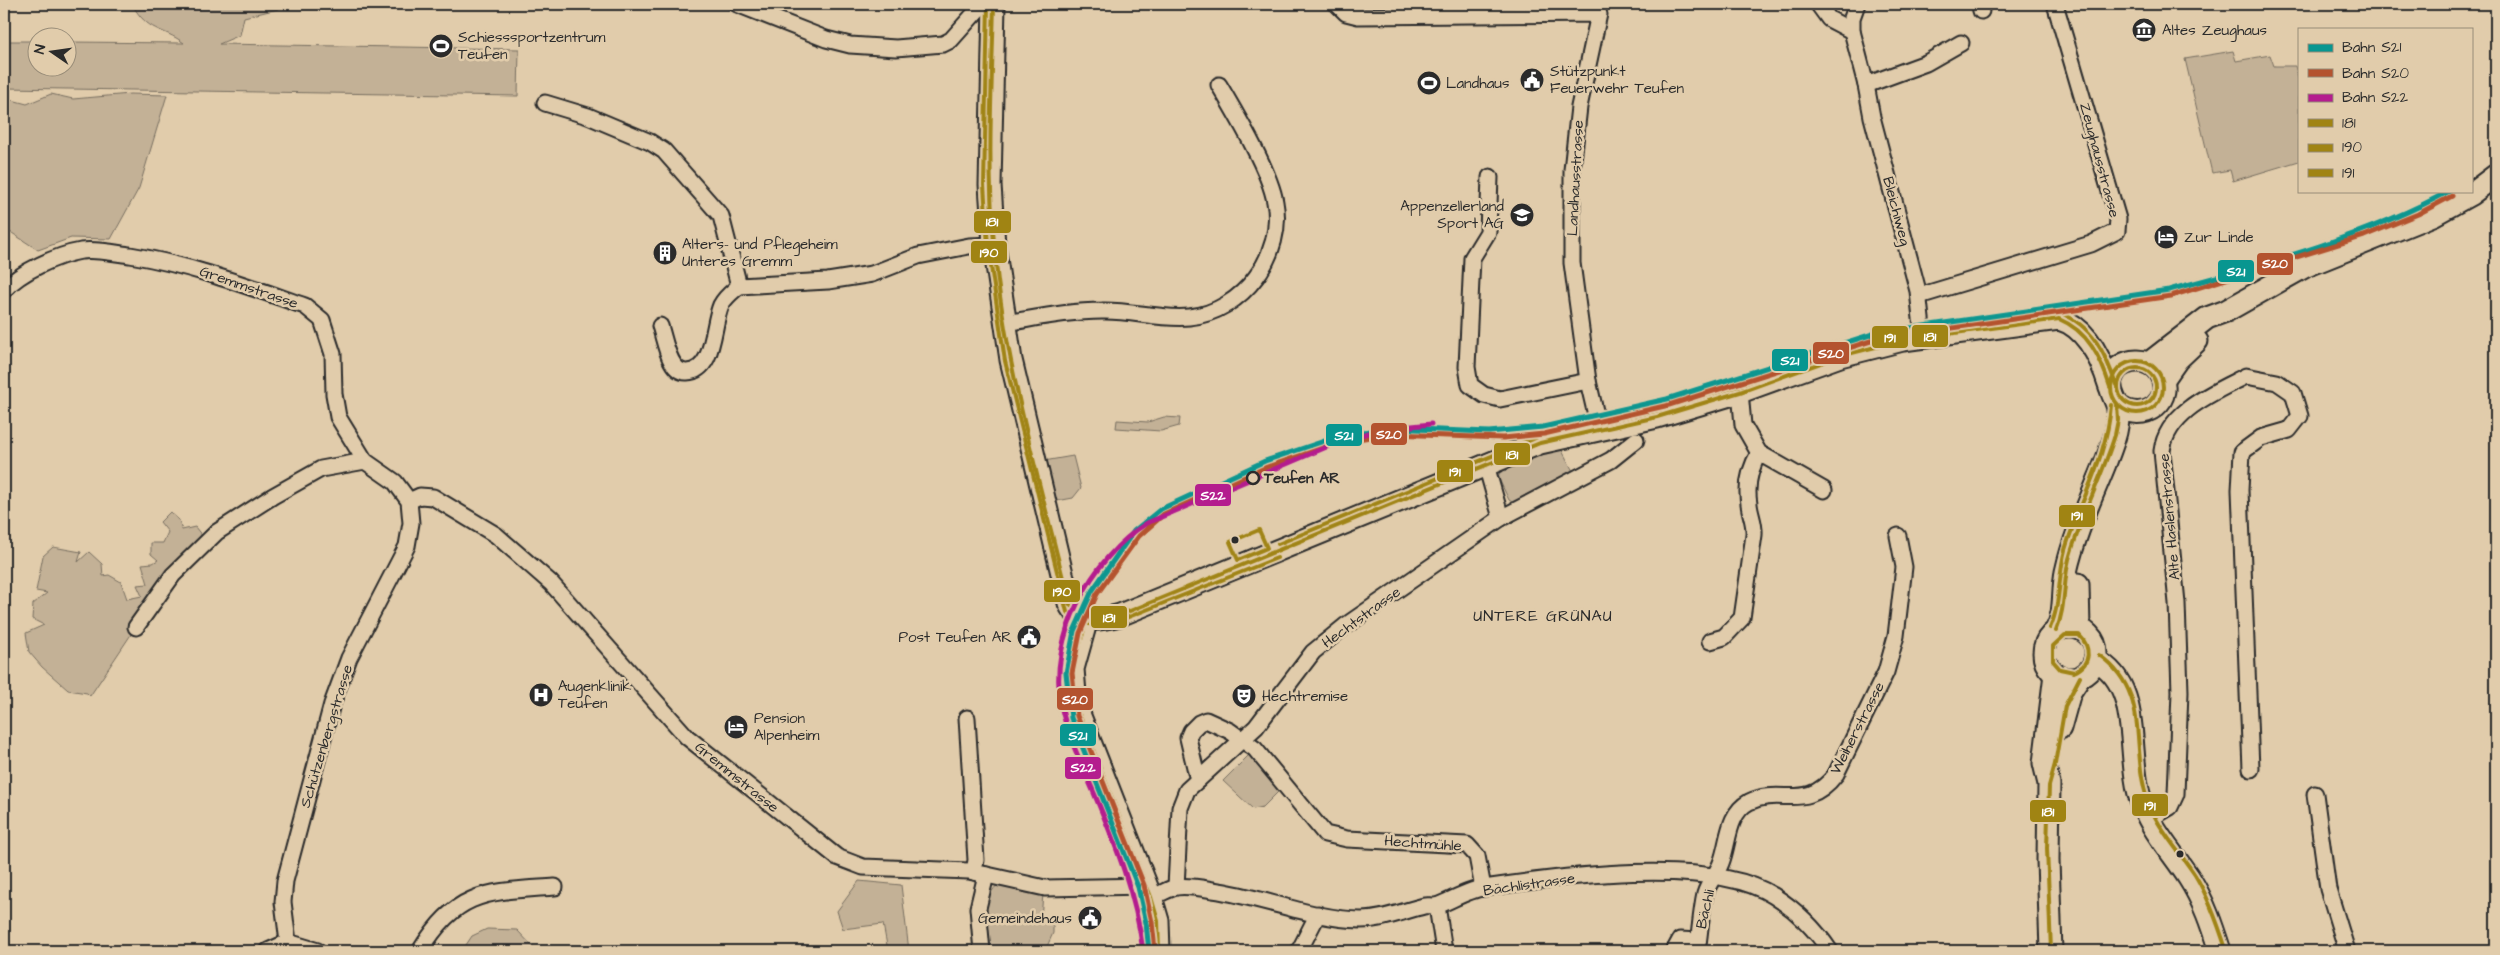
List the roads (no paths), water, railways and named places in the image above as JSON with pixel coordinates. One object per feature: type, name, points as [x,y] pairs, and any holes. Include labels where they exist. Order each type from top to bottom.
[{"type":"main road","points":[[994,4],[990,185],[994,245],[1004,323],[1069,603],[1078,616],[1087,619],[1100,619],[1120,615],[1540,443],[1599,428],[1657,417],[1740,392],[1840,356],[1923,337],[2059,319],[2070,322],[2090,343],[2119,359],[2140,362],[2155,367],[2162,380],[2162,397],[2151,410],[2143,413],[2124,411],[2114,396],[2090,343]]},
{"type":"main road","points":[[2056,631],[2062,615],[2066,572],[2073,548],[2110,452],[2116,428],[2114,396],[2116,371],[2140,362],[2207,318],[2226,310],[2304,267],[2433,215],[2471,194],[2496,175]]},
{"type":"main road","points":[[2162,380],[2176,360],[2213,327],[2226,310]]},
{"type":"main road","points":[[2049,784],[2056,764],[2063,713],[2070,692],[2095,660],[2093,641],[2079,628],[2076,593],[2087,544],[2128,435],[2143,413]]},
{"type":"main road","points":[[1087,619],[1073,669],[1076,706],[1149,891],[1158,920],[1159,951]]},
{"type":"main road","points":[[2079,628],[2063,628],[2056,631],[2050,637],[2044,652],[2045,660],[2055,674],[2071,679],[2080,677]]},
{"type":"main road","points":[[2095,660],[2105,665],[2115,675],[2125,693],[2133,769],[2139,796],[2148,820],[2202,900],[2220,951]]},
{"type":"main road","points":[[2051,951],[2048,860],[2049,784],[2044,763],[2055,674]]},
{"type":"street","points":[[737,4],[826,39],[850,45],[896,48],[928,47],[952,40],[983,4]]},
{"type":"street","name":"Landhausstrasse","points":[[1337,4],[1346,13],[1358,16],[1599,14],[1579,107],[1572,170],[1572,263],[1588,380],[1599,428]]},
{"type":"street","points":[[1818,4],[1829,19],[1852,31]]},
{"type":"street","name":"Bleichiweg","points":[[1857,4],[1852,18],[1852,31],[1872,117],[1919,296],[1923,337]]},
{"type":"street","name":"Zeughausstrasse","points":[[1919,296],[2084,246],[2117,231],[2118,218],[2055,4]]},
{"type":"street","points":[[1866,85],[1891,78],[1926,63],[1961,43]]},
{"type":"street","points":[[1004,323],[1062,313],[1103,311],[1189,317],[1207,313],[1232,300],[1248,287],[1262,270],[1269,253],[1275,228],[1275,202],[1266,175],[1220,85]]},
{"type":"street","points":[[545,103],[596,120],[650,142],[664,151],[721,216],[739,286]]},
{"type":"street","points":[[1490,177],[1488,232],[1472,258],[1467,367],[1470,385],[1484,395],[1500,399],[1588,380]]},
{"type":"street","points":[[660,326],[675,368],[682,372],[694,372],[705,363],[717,314],[722,303],[739,286],[828,281],[872,274],[918,256],[969,246],[994,245]]},
{"type":"street","name":"Gremmstrasse","points":[[4,290],[19,277],[43,264],[81,251],[117,253],[169,261],[305,306],[322,320],[333,354],[334,394],[338,417],[365,461]]},
{"type":"street","name":"Alte Haslenstrasse","points":[[2148,820],[2170,807],[2176,794],[2177,784],[2180,692],[2177,603],[2162,451],[2163,439],[2172,426],[2198,402],[2246,376],[2278,382],[2293,393],[2300,416],[2289,430],[2261,438],[2242,452],[2240,490],[2251,770]]},
{"type":"street","points":[[1740,392],[1743,425],[1759,453],[1824,490]]},
{"type":"street","name":"Hechtstrasse","points":[[1176,888],[1180,808],[1187,790],[1256,727],[1313,652],[1345,626],[1501,518],[1611,460],[1636,440]]},
{"type":"street","points":[[1710,641],[1724,637],[1742,618],[1755,521],[1748,502],[1750,473],[1759,453]]},
{"type":"street","points":[[136,627],[173,575],[217,532],[321,468],[365,461],[395,482],[409,501]]},
{"type":"street","points":[[1486,465],[1501,518]]},
{"type":"street","name":"Gremmstrasse","points":[[409,501],[420,496],[434,496],[496,536],[551,583],[687,737],[837,857],[863,867],[928,868],[980,873],[1045,888],[1149,891]]},
{"type":"street","name":"Schützenbergstrasse","points":[[288,942],[282,902],[285,881],[332,704],[349,658],[407,546],[411,523],[409,501]]},
{"type":"street","name":"Weiherstrasse","points":[[1714,877],[1721,863],[1733,819],[1740,808],[1750,802],[1762,799],[1812,794],[1826,787],[1836,774],[1886,672],[1896,636],[1904,567],[1898,536]]},
{"type":"street","points":[[967,718],[976,860],[980,873],[978,908],[982,951]]},
{"type":"street","points":[[1198,780],[1188,738],[1191,731],[1199,723],[1211,722],[1244,739]]},
{"type":"street","name":"Hechtmühle","points":[[1244,739],[1255,749],[1318,828],[1332,837],[1467,845],[1477,856],[1483,888]]},
{"type":"street","points":[[2315,794],[2328,889],[2347,951]]},
{"type":"street","name":"Bächlistrasse","points":[[1149,891],[1176,888],[1223,892],[1318,914],[1376,920],[1427,905],[1437,906],[1483,888],[1608,874],[1656,872],[1714,877],[1735,880],[1773,895],[1807,922],[1830,951]]},
{"type":"street","name":"Bächli","points":[[1674,951],[1680,940],[1698,946],[1706,893],[1714,877]]},
{"type":"street","points":[[420,951],[446,916],[464,902],[479,896],[555,886]]},
{"type":"street","points":[[1437,906],[1444,951]]},
{"type":"street","points":[[1299,951],[1318,914]]},
{"type":"street","points":[[268,951],[288,942],[318,951]]},
{"type":"rail line","name":"S21","points":[[1149,951],[1146,923],[1138,887],[1071,718],[1066,673],[1074,631],[1092,591],[1134,531],[1161,509],[1265,461],[1342,435],[1392,428],[1489,432],[1543,427],[1667,399],[1876,333],[2169,290],[2253,267],[2354,234],[2387,221],[2447,192]]},
{"type":"rail line","name":"S20","points":[[1155,950],[1152,922],[1144,885],[1077,716],[1072,673],[1080,633],[1097,594],[1139,536],[1164,514],[1267,467],[1343,441],[1392,434],[1503,438],[1544,434],[1669,405],[1877,339],[2171,296],[2364,236],[2418,214],[2452,196]]},
{"type":"rail line","name":"S22","points":[[1143,951],[1140,930],[1124,870],[1071,739],[1061,705],[1059,679],[1061,653],[1068,627],[1078,602],[1092,578],[1108,557],[1127,538],[1147,523],[1343,440],[1383,429],[1431,424]]},
{"type":"place","name":"Altes Zeughaus","points":[[2144,30]]},
{"type":"place","name":"Schiesssportzentrum Teufen","points":[[441,46]]},
{"type":"place","name":"Stützpunkt Feuerwehr Teufen","points":[[1532,80]]},
{"type":"place","name":"Landhaus","points":[[1429,83]]},
{"type":"place","name":"Appenzellerland Sport AG","points":[[1522,215]]},
{"type":"place","name":"Zur Linde","points":[[2166,237]]},
{"type":"place","name":"Alters- und Pflegeheim Unteres Gremm","points":[[665,253]]},
{"type":"place","name":"Teufen AR","points":[[1253,478]]},
{"type":"place","name":"Post Teufen AR","points":[[1029,637]]},
{"type":"place","name":"Augenklinik Teufen","points":[[541,695]]},
{"type":"place","name":"Hechtremise","points":[[1244,696]]},
{"type":"place","name":"Pension Alpenheim","points":[[736,727]]},
{"type":"place","name":"Gemeindehaus","points":[[1090,918]]},
{"type":"district","name":"UNTERE GRÜNAU","points":[[1543,615]]}]
